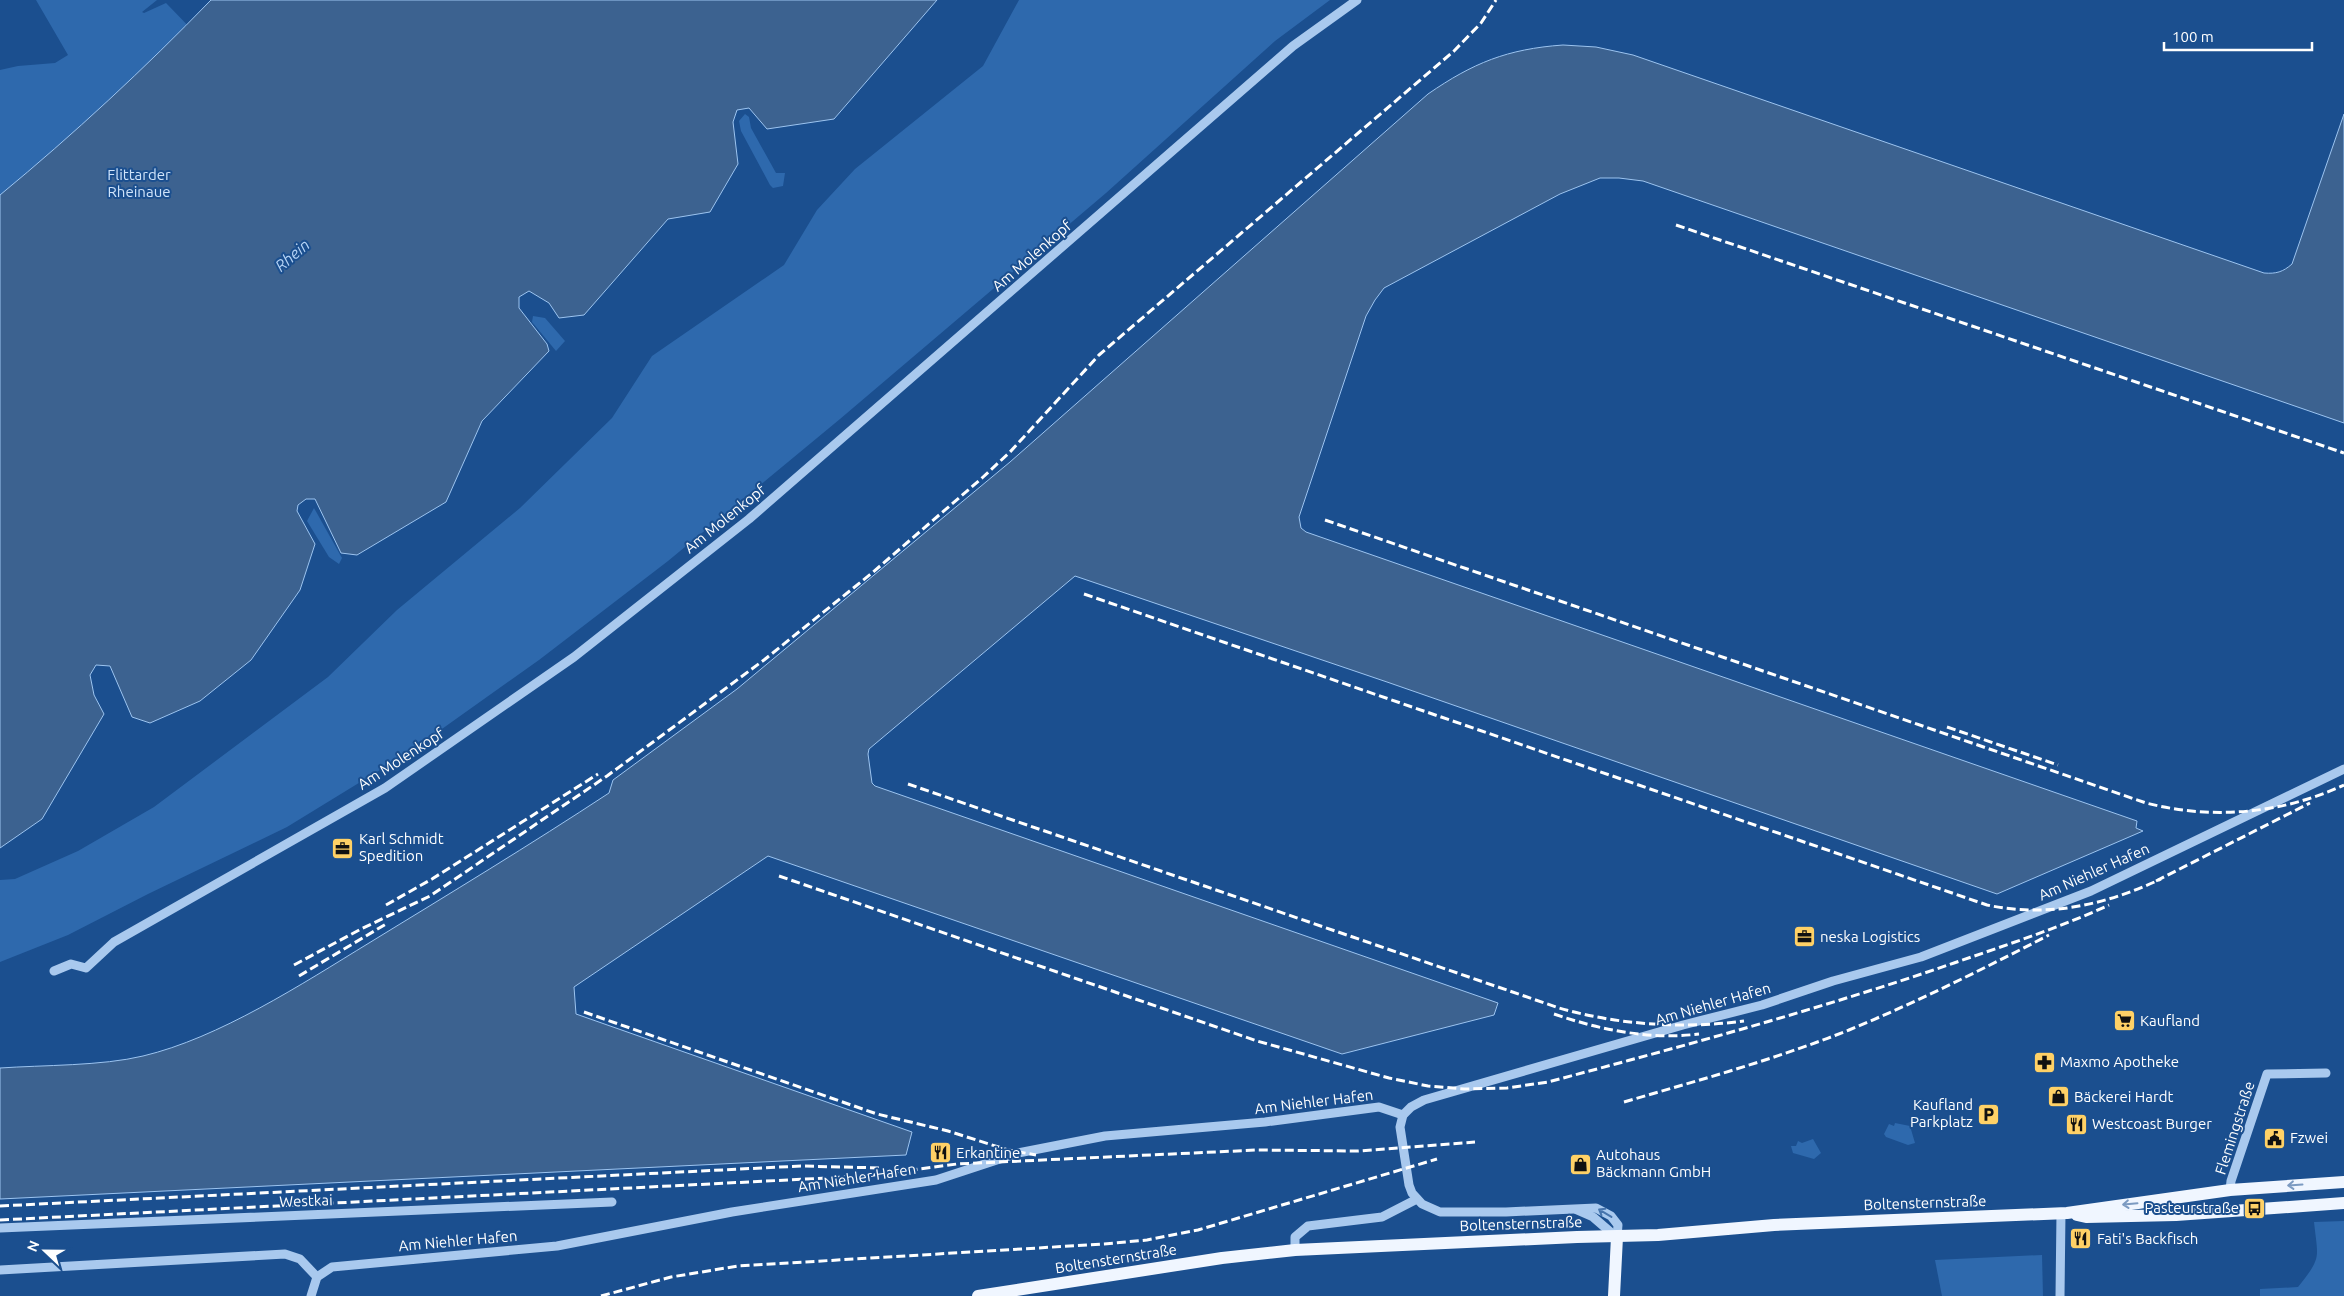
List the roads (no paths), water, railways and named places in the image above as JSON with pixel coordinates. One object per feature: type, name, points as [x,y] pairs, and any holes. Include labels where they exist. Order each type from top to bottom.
[{"type":"main road","name":"Boltensternstraße","points":[[978,1296],[1222,1258],[1295,1250],[1568,1238],[1617,1238],[1774,1225],[2064,1213],[2230,1190],[2344,1182]]},
{"type":"main road","name":"Boltensternstraße","points":[[2064,1213],[2086,1217],[2176,1216],[2344,1203]]},
{"type":"main road","points":[[1614,1296],[1617,1238]]},
{"type":"street","name":"Am Molenkopf","points":[[54,971],[71,964],[86,968],[114,942],[385,788],[574,657],[749,519],[1293,46],[1357,0]]},
{"type":"street","name":"Am Niehler Hafen","points":[[317,1277],[332,1267],[558,1246],[732,1212],[918,1183],[955,1174],[1018,1153],[1105,1136],[1265,1122],[1379,1107],[1403,1115],[1424,1100],[1683,1025],[1762,1005],[1833,981],[1921,957],[2092,892],[2344,768]]},
{"type":"street","name":"Flemingstraße","points":[[2230,1190],[2231,1181],[2267,1074],[2326,1073]]},
{"type":"street","points":[[1403,1115],[1400,1127],[1401,1139],[1410,1185],[1417,1199],[1430,1209],[1440,1212],[1506,1212],[1577,1210],[1584,1207],[1596,1208],[1611,1216],[1618,1224],[1617,1238]]},
{"type":"street","points":[[1295,1250],[1295,1237],[1308,1226],[1382,1217],[1417,1199]]},
{"type":"street","name":"Westkai","points":[[0,1228],[612,1202]]},
{"type":"street","points":[[1577,1210],[1593,1216],[1617,1238]]},
{"type":"street","points":[[2060,1296],[2064,1213]]},
{"type":"street","points":[[0,1270],[284,1254],[300,1259],[317,1277],[311,1296]]},
{"type":"water","name":"Rhein","points":[[211,0],[937,0],[834,119],[767,129],[749,108],[737,110],[733,122],[738,164],[710,212],[668,219],[584,315],[559,318],[549,303],[529,291],[519,297],[519,308],[547,344],[549,351],[482,421],[446,502],[357,555],[341,553],[315,499],[306,499],[298,505],[297,511],[315,544],[300,590],[251,660],[200,701],[150,723],[132,717],[110,666],[96,665],[90,675],[94,695],[104,714],[42,819],[0,848],[0,195],[108,100]]},
{"type":"water","points":[[1563,45],[1596,47],[1633,55],[2264,273],[2279,272],[2292,264],[2344,114],[2344,423],[1643,181],[1600,178],[1560,194],[1384,288],[1366,316],[1299,517],[1301,528],[1306,532],[2137,821],[2136,828],[2143,831],[1997,894],[1387,682],[1075,576],[869,749],[872,783],[875,786],[1498,1003],[1494,1015],[1342,1054],[768,856],[574,987],[576,1014],[912,1132],[906,1155],[0,1199],[0,1068],[109,1062],[143,1056],[201,1037],[288,992],[609,793],[613,780],[737,689],[1010,462],[1428,94],[1460,74],[1491,59],[1525,50]]},
{"type":"railway","points":[[294,965],[361,929],[430,896],[607,776],[764,660],[872,573],[982,478],[1010,452],[1099,355],[1454,51],[1481,23],[1496,0]]},
{"type":"railway","points":[[1676,225],[2344,453]]},
{"type":"railway","points":[[1325,520],[2146,803],[2196,811],[2247,811],[2296,802],[2344,785]]},
{"type":"railway","points":[[1084,594],[1987,905],[2032,910],[2076,907],[2119,896],[2161,879]]},
{"type":"railway","points":[[1947,727],[2058,765]]},
{"type":"railway","points":[[386,905],[432,879],[598,774]]},
{"type":"railway","points":[[908,784],[1559,1008],[1581,1014],[1651,1024],[1698,1025],[1744,1021]]},
{"type":"railway","points":[[2156,881],[2310,803]]},
{"type":"railway","points":[[779,876],[1257,1041],[1389,1078],[1428,1086],[1464,1089],[1507,1088],[1548,1082],[1752,1026],[1904,980],[2052,929],[2109,905]]},
{"type":"railway","points":[[299,976],[386,924]]},
{"type":"railway","points":[[1624,1102],[1766,1060],[1849,1030],[1950,985],[2049,935]]},
{"type":"railway","points":[[584,1012],[877,1114],[948,1131],[1008,1150],[1036,1155]]},
{"type":"railway","points":[[1554,1014],[1589,1025],[1644,1035],[1680,1036],[1699,1034]]},
{"type":"railway","points":[[0,1220],[866,1176],[957,1164],[1257,1150],[1358,1151],[1475,1142]]},
{"type":"railway","points":[[601,1296],[671,1277],[738,1266],[1147,1240],[1198,1230],[1437,1159]]},
{"type":"railway","points":[[0,1206],[801,1166],[882,1168]]},
{"type":"place","name":"Karl Schmidt Spedition","points":[[343,848]]},
{"type":"place","name":"neska Logistics","points":[[1804,937]]},
{"type":"place","name":"Kaufland","points":[[2124,1021]]},
{"type":"place","name":"Maxmo Apotheke","points":[[2044,1062]]},
{"type":"place","name":"Bäckerei Hardt","points":[[2058,1097]]},
{"type":"place","name":"Kaufland Parkplatz","points":[[1989,1114]]},
{"type":"place","name":"Westcoast Burger","points":[[2076,1124]]},
{"type":"place","name":"Fzwei","points":[[2274,1138]]},
{"type":"place","name":"Erkantine","points":[[940,1153]]},
{"type":"place","name":"Autohaus Bäckmann GmbH","points":[[1580,1164]]},
{"type":"place","name":"Pasteurstraße","points":[[2255,1208]]},
{"type":"place","name":"Fati's Backfisch","points":[[2081,1239]]},
{"type":"park label","name":"Flittarder Rheinaue","points":[[139,184]]}]
